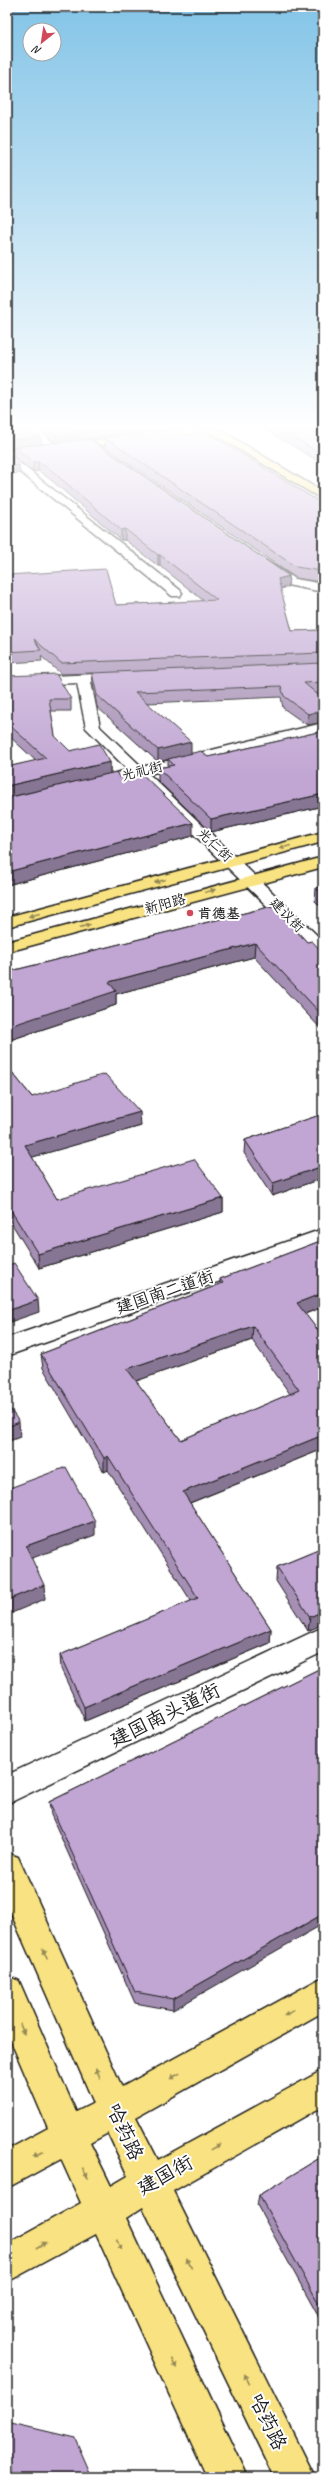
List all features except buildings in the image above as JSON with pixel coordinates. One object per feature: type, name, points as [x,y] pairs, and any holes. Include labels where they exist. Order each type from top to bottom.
[{"type":"main road","name":"新阳路","points":[[7,922],[323,837]]},
{"type":"main road","name":"新阳路","points":[[7,947],[251,880],[323,862]]},
{"type":"main road","name":"哈药路","points":[[7,1868],[114,2109],[295,2477]]},
{"type":"main road","points":[[7,1993],[102,2210],[228,2477]]},
{"type":"main road","points":[[7,2170],[69,2137],[114,2109],[323,1994]]},
{"type":"main road","name":"建国街","points":[[7,2264],[323,2087]]},
{"type":"street","points":[[118,546],[176,593]]},
{"type":"street","points":[[253,555],[291,582],[323,588]]},
{"type":"street","points":[[7,682],[115,678]]},
{"type":"street","name":"光仁街","points":[[83,679],[93,728],[137,772],[251,880]]},
{"type":"street","name":"光礼街","points":[[76,788],[323,727]]},
{"type":"street","name":"建议街","points":[[251,880],[323,951]]},
{"type":"street","name":"建国南二道街","points":[[7,1347],[323,1237]]},
{"type":"street","name":"建国南头道街","points":[[7,1790],[323,1639]]},
{"type":"place","name":"肯德基","points":[[190,913]]}]
